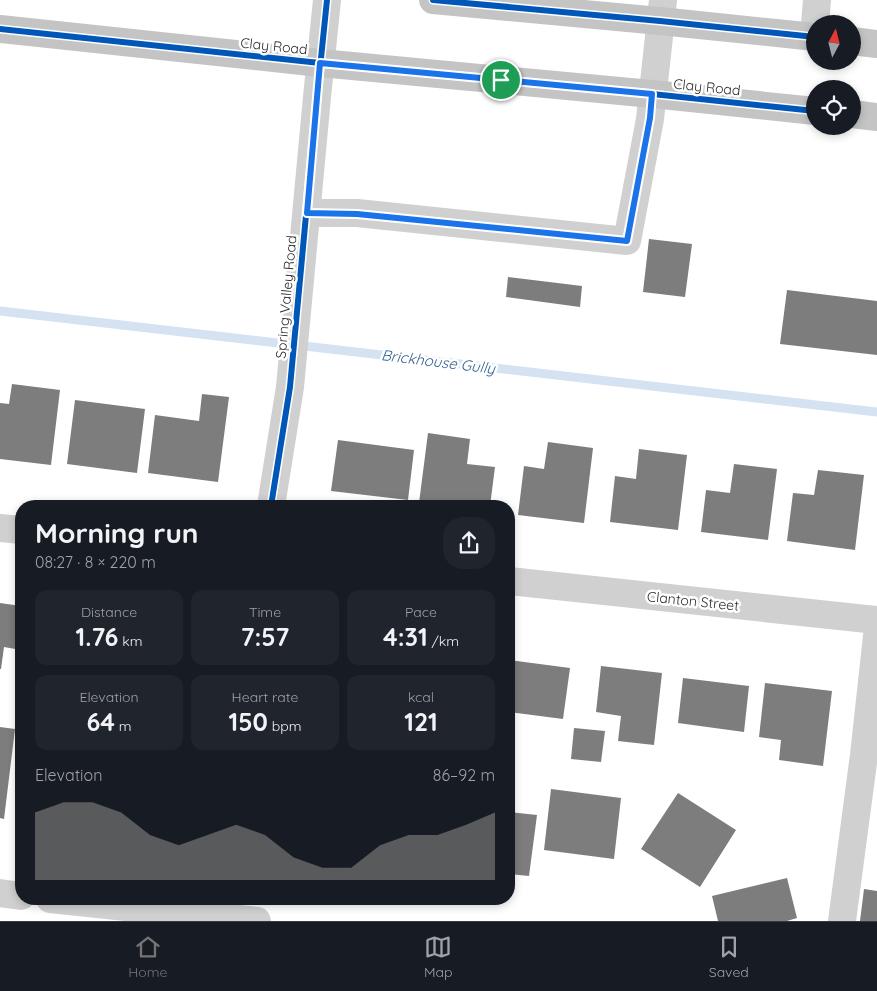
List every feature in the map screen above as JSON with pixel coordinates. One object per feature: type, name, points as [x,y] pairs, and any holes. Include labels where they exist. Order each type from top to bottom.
[{"type":"main road","points":[[440,0],[662,11],[806,30]]},
{"type":"main road","name":"Clay Road","points":[[0,29],[320,63],[806,110]]},
{"type":"main road","points":[[861,42],[877,44]]},
{"type":"main road","points":[[861,115],[877,117]]},
{"type":"street","name":"Spring Valley Road","points":[[273,500],[290,388],[297,324],[327,0]]},
{"type":"street","points":[[816,15],[817,0]]},
{"type":"street","points":[[307,213],[357,214],[627,241],[650,118],[662,11]]},
{"type":"street","points":[[0,528],[15,529]]},
{"type":"street","name":"Clanton Street","points":[[515,582],[877,620]]},
{"type":"street","points":[[842,921],[864,755],[877,636]]},
{"type":"street","points":[[0,893],[15,895]]},
{"type":"street","points":[[130,905],[223,912],[257,921]]},
{"type":"building","points":[[649,239],[692,244],[685,297],[643,292]]},
{"type":"building","points":[[508,277],[582,286],[580,307],[506,297]]},
{"type":"building","points":[[787,290],[877,301],[877,355],[780,344]]},
{"type":"building","points":[[12,384],[60,390],[51,465],[0,459],[0,403],[9,404]]},
{"type":"building","points":[[202,394],[229,397],[218,482],[148,473],[155,415],[199,421]]},
{"type":"building","points":[[75,400],[145,409],[137,473],[67,464]]},
{"type":"building","points":[[428,433],[470,439],[467,464],[495,467],[491,500],[419,500]]},
{"type":"building","points":[[338,440],[414,450],[408,500],[331,491]]},
{"type":"building","points":[[548,442],[593,448],[584,523],[518,515],[524,466],[544,469]]},
{"type":"building","points":[[639,449],[687,455],[678,530],[610,522],[615,476],[636,479]]},
{"type":"building","points":[[734,464],[777,469],[768,540],[701,532],[706,490],[730,493]]},
{"type":"building","points":[[818,470],[864,475],[855,550],[787,541],[793,493],[814,495]]},
{"type":"building","points":[[0,603],[15,605],[15,649],[4,647],[0,669]]},
{"type":"building","points":[[515,661],[570,668],[563,719],[515,713]]},
{"type":"building","points":[[601,666],[662,673],[654,745],[618,741],[621,716],[596,712]]},
{"type":"building","points":[[683,678],[749,686],[744,732],[678,723]]},
{"type":"building","points":[[765,683],[832,691],[823,766],[779,760],[781,740],[759,737]]},
{"type":"building","points":[[0,727],[15,729],[4,819],[0,818]]},
{"type":"building","points":[[574,728],[605,731],[601,762],[571,759]]},
{"type":"building","points":[[551,789],[621,798],[614,859],[544,850]]},
{"type":"building","points":[[678,793],[736,830],[700,887],[641,849]]},
{"type":"building","points":[[515,813],[537,815],[529,876],[515,875]]},
{"type":"building","points":[[787,878],[797,918],[787,921],[718,921],[712,896]]},
{"type":"building","points":[[864,889],[877,891],[877,921],[860,921]]},
{"type":"waterway","name":"Brickhouse Gully","points":[[0,311],[877,412]]},
{"type":"cycle path","points":[[272,500],[290,387],[327,0]]},
{"type":"cycle path","points":[[433,0],[806,36]]},
{"type":"cycle path","points":[[0,29],[320,63],[806,110]]},
{"type":"route","points":[[320,63],[501,80],[652,94],[650,118],[627,241],[357,214],[307,213],[320,63]]}]
